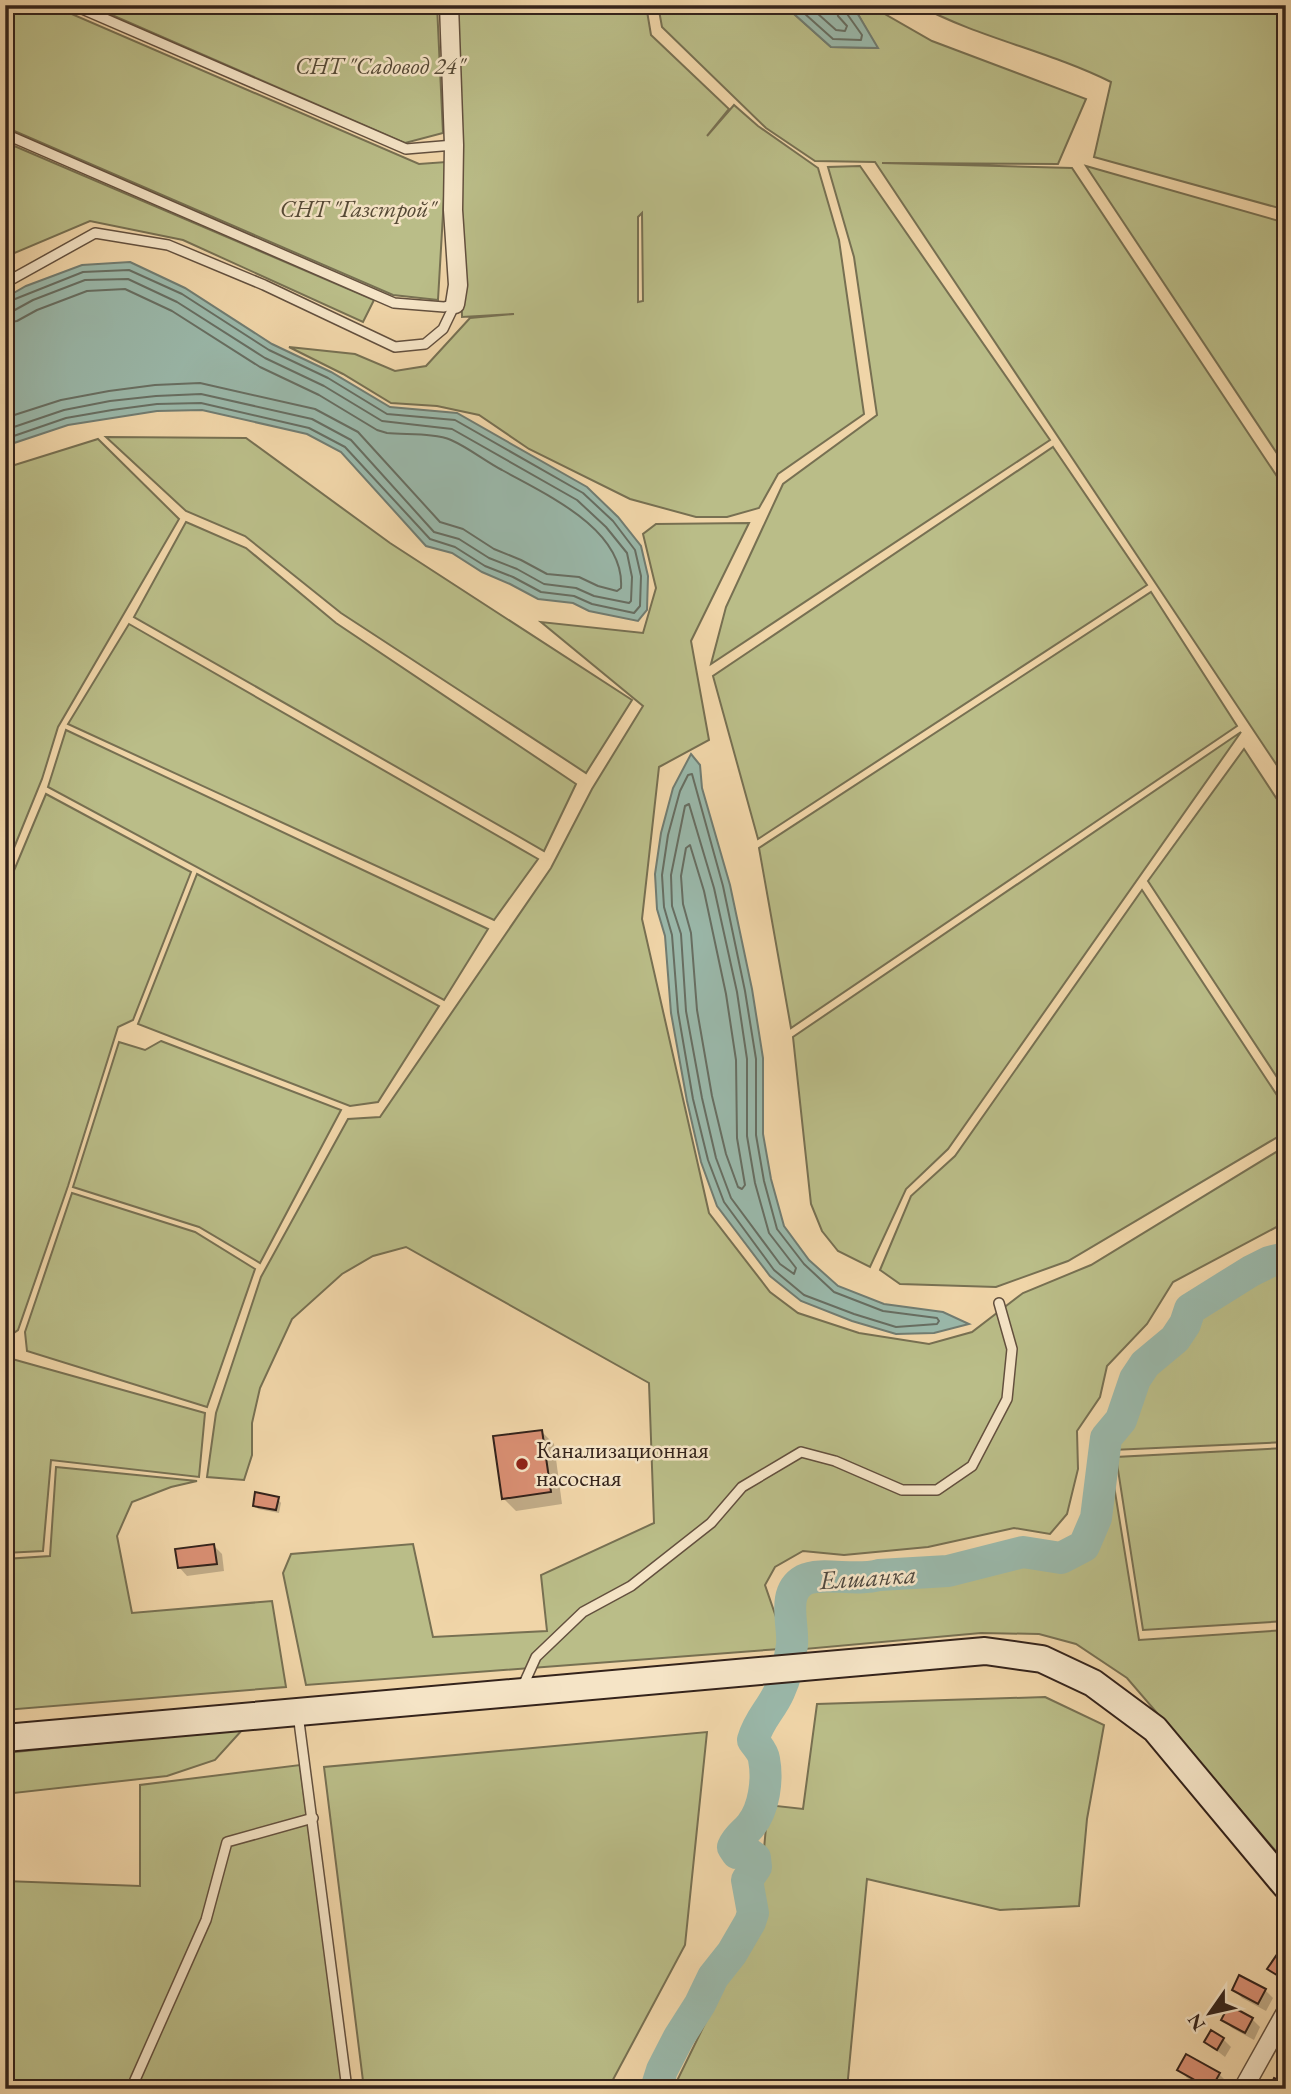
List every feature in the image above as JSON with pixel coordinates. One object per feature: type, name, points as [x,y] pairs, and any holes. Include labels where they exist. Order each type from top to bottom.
[{"type":"main road","points":[[5,1738],[985,1651],[1042,1659],[1093,1683],[1155,1729],[1286,1886]]},
{"type":"street","points":[[449,5],[454,145],[453,209],[458,285],[455,304]]},
{"type":"street","points":[[1243,2089],[1286,2012]]},
{"type":"lane","points":[[73,5],[406,149],[454,145]]},
{"type":"lane","points":[[5,134],[394,303],[443,307],[455,304]]},
{"type":"lane","points":[[5,284],[94,233],[168,245],[264,285],[395,348],[425,344],[443,329],[455,304]]},
{"type":"lane","points":[[519,1692],[536,1657],[583,1612],[631,1586],[711,1523],[742,1488],[801,1451],[835,1461],[902,1490],[937,1490],[972,1466],[1007,1398],[1012,1349],[999,1303]]},
{"type":"lane","points":[[298,1712],[346,2089]]},
{"type":"lane","points":[[131,2089],[206,1920],[227,1842],[313,1818]]},
{"type":"green space","name":"СНТ \"Газстрой\"","points":[[5,5],[51,5],[419,164],[446,162],[438,300],[393,295],[5,127]]},
{"type":"green space","name":"СНТ \"Садовод 24\"","points":[[89,5],[437,5],[443,133],[405,143]]},
{"type":"green space","points":[[455,5],[646,5],[651,35],[729,109],[707,136],[734,105],[758,126],[818,168],[839,240],[864,414],[778,474],[759,508],[727,517],[696,517],[630,499],[529,449],[479,415],[437,406],[391,403],[343,374],[289,347],[355,354],[395,371],[426,366],[470,318],[514,314],[462,317]],"holes":[[[642,213],[643,301],[638,302],[638,217]]]},
{"type":"green space","points":[[658,5],[784,5],[831,47],[877,48],[856,11],[848,5],[869,5],[932,41],[1086,99],[1058,164],[882,163],[1072,168],[1286,490],[1286,779],[875,162],[815,161],[766,128],[662,27]]},
{"type":"green space","points":[[918,5],[1286,5],[1286,210],[1094,157],[1111,82],[965,27]]},
{"type":"green space","points":[[5,142],[374,300],[363,322],[183,240],[90,221],[5,257]]},
{"type":"green space","points":[[860,166],[1050,440],[711,664],[726,607],[783,484],[877,415],[854,257],[828,167]]},
{"type":"green space","points":[[1086,166],[1286,223],[1286,467]]},
{"type":"green space","points":[[106,437],[246,438],[390,543],[632,700],[586,773],[341,613],[245,536],[186,511]]},
{"type":"green space","points":[[98,439],[179,519],[58,727],[42,779],[5,870],[5,468]]},
{"type":"green space","points":[[1053,447],[1147,585],[758,839],[713,676]]},
{"type":"green space","points":[[186,522],[246,548],[336,623],[576,784],[544,851],[134,617]]},
{"type":"green space","points":[[749,523],[691,641],[709,740],[659,767],[642,919],[709,1213],[770,1292],[798,1313],[859,1333],[929,1344],[972,1332],[1023,1293],[1091,1265],[1286,1146],[1286,1222],[1173,1282],[1147,1324],[1107,1366],[1100,1397],[1077,1431],[1078,1469],[1067,1514],[1050,1534],[1014,1528],[928,1547],[844,1555],[803,1551],[775,1567],[765,1585],[776,1617],[780,1649],[306,1685],[283,1573],[291,1554],[413,1544],[433,1637],[547,1631],[541,1575],[654,1523],[649,1383],[406,1247],[373,1256],[342,1274],[292,1319],[260,1388],[252,1423],[252,1455],[244,1480],[207,1477],[216,1413],[261,1277],[348,1119],[380,1117],[551,868],[592,789],[643,706],[541,622],[643,633],[656,588],[643,534],[656,524]]},
{"type":"green space","points":[[1151,592],[1237,726],[791,1028],[759,848]]},
{"type":"green space","points":[[129,624],[538,859],[494,920],[68,724]]},
{"type":"green space","points":[[66,730],[488,929],[444,1000],[48,787]]},
{"type":"green space","points":[[1241,732],[948,1149],[906,1189],[870,1267],[838,1251],[822,1231],[811,1204],[793,1037]]},
{"type":"green space","points":[[1244,749],[1286,813],[1286,1091],[1148,881]]},
{"type":"green space","points":[[46,794],[191,872],[133,1020],[118,1027],[68,1186],[18,1330],[5,1339],[5,892]]},
{"type":"green space","points":[[197,874],[439,1006],[378,1102],[350,1106],[138,1024]]},
{"type":"green space","points":[[1142,890],[1286,1109],[1286,1132],[1068,1261],[996,1287],[900,1284],[880,1270],[911,1196],[955,1156]]},
{"type":"green space","points":[[161,1041],[341,1110],[260,1263],[199,1227],[73,1187],[119,1042],[145,1050]]},
{"type":"green space","points":[[72,1193],[195,1232],[255,1269],[207,1407],[27,1351],[25,1332]]},
{"type":"green space","points":[[1286,1251],[1286,1442],[1112,1450],[1096,1443],[1126,1385],[1188,1299],[1252,1259]]},
{"type":"green space","points":[[5,1357],[205,1413],[199,1477],[51,1460],[43,1551],[5,1553]]},
{"type":"green space","points":[[1286,1448],[1286,1621],[1143,1630],[1116,1457]]},
{"type":"green space","points":[[1099,1453],[1110,1461],[1139,1640],[1286,1630],[1286,1863],[1127,1678],[1076,1644],[1039,1634],[981,1633],[805,1649],[797,1613],[785,1584],[797,1570],[848,1573],[928,1566],[1014,1547],[1042,1553],[1071,1545],[1089,1506]]},
{"type":"green space","points":[[56,1467],[197,1481],[171,1487],[132,1502],[117,1536],[132,1613],[272,1601],[286,1687],[5,1710],[5,1559],[50,1556]]},
{"type":"green space","points":[[1045,1697],[1104,1725],[1087,1819],[1079,1906],[1000,1910],[867,1879],[847,2089],[673,2089],[758,1915],[768,1805],[803,1809],[817,1704]]},
{"type":"green space","points":[[243,1729],[215,1760],[167,1776],[5,1794],[5,1753]]},
{"type":"green space","points":[[707,1732],[685,1945],[608,2089],[364,2089],[324,1767]]},
{"type":"green space","points":[[300,1765],[343,2089],[5,2089],[5,1881],[140,1886],[140,1785]]},
{"type":"water","points":[[784,5],[848,5],[856,11],[878,48],[831,47]]},
{"type":"water","points":[[130,262],[185,288],[272,344],[331,372],[390,407],[457,413],[587,487],[618,517],[641,546],[648,576],[647,610],[638,621],[589,611],[573,603],[538,599],[482,572],[452,553],[426,546],[341,452],[307,434],[202,410],[157,411],[68,425],[5,446],[5,298],[26,286],[82,265]]},
{"type":"water","points":[[691,754],[700,765],[702,788],[730,885],[752,989],[763,1058],[763,1134],[771,1179],[784,1226],[809,1260],[838,1286],[884,1304],[943,1312],[969,1324],[934,1333],[896,1334],[852,1321],[801,1301],[770,1276],[717,1206],[701,1162],[687,1101],[671,1013],[665,936],[657,909],[655,874],[661,833],[673,788]]},
{"type":"building","name":"Канализационная насосная","points":[[542,1430],[551,1492],[502,1499],[493,1436]]},
{"type":"building","points":[[255,1492],[279,1497],[276,1510],[253,1506]]},
{"type":"building","points":[[214,1544],[217,1564],[178,1568],[175,1549]]},
{"type":"building","points":[[1280,1950],[1286,1955],[1286,1968],[1280,1977],[1267,1969]]},
{"type":"building","points":[[1239,1975],[1266,1989],[1258,2004],[1232,1990]]},
{"type":"building","points":[[1229,2005],[1253,2018],[1245,2033],[1221,2020]]},
{"type":"building","points":[[1211,2030],[1224,2038],[1217,2050],[1204,2042]]},
{"type":"building","points":[[1286,2052],[1286,2066],[1280,2063]]},
{"type":"building","points":[[1186,2054],[1220,2073],[1211,2089],[1177,2070]]},
{"type":"building","points":[[1274,2078],[1286,2084],[1286,2089],[1269,2089]]},
{"type":"waterway","name":"Елшанка","points":[[656,2089],[662,2070],[679,2037],[713,1977],[732,1953],[753,1913],[747,1880],[756,1867],[755,1858],[748,1853],[737,1853],[733,1847],[749,1828],[762,1803],[765,1785],[764,1759],[753,1740],[758,1726],[779,1692],[787,1669],[792,1645],[791,1601],[797,1586],[804,1580],[820,1576],[870,1577],[948,1571],[1023,1552],[1061,1558],[1084,1546],[1096,1518],[1106,1438],[1121,1420],[1135,1379],[1145,1364],[1175,1339],[1185,1324],[1190,1309],[1251,1271],[1269,1262],[1286,1258]]},
{"type":"place","name":"Канализационная насосная","points":[[522,1464]]}]
